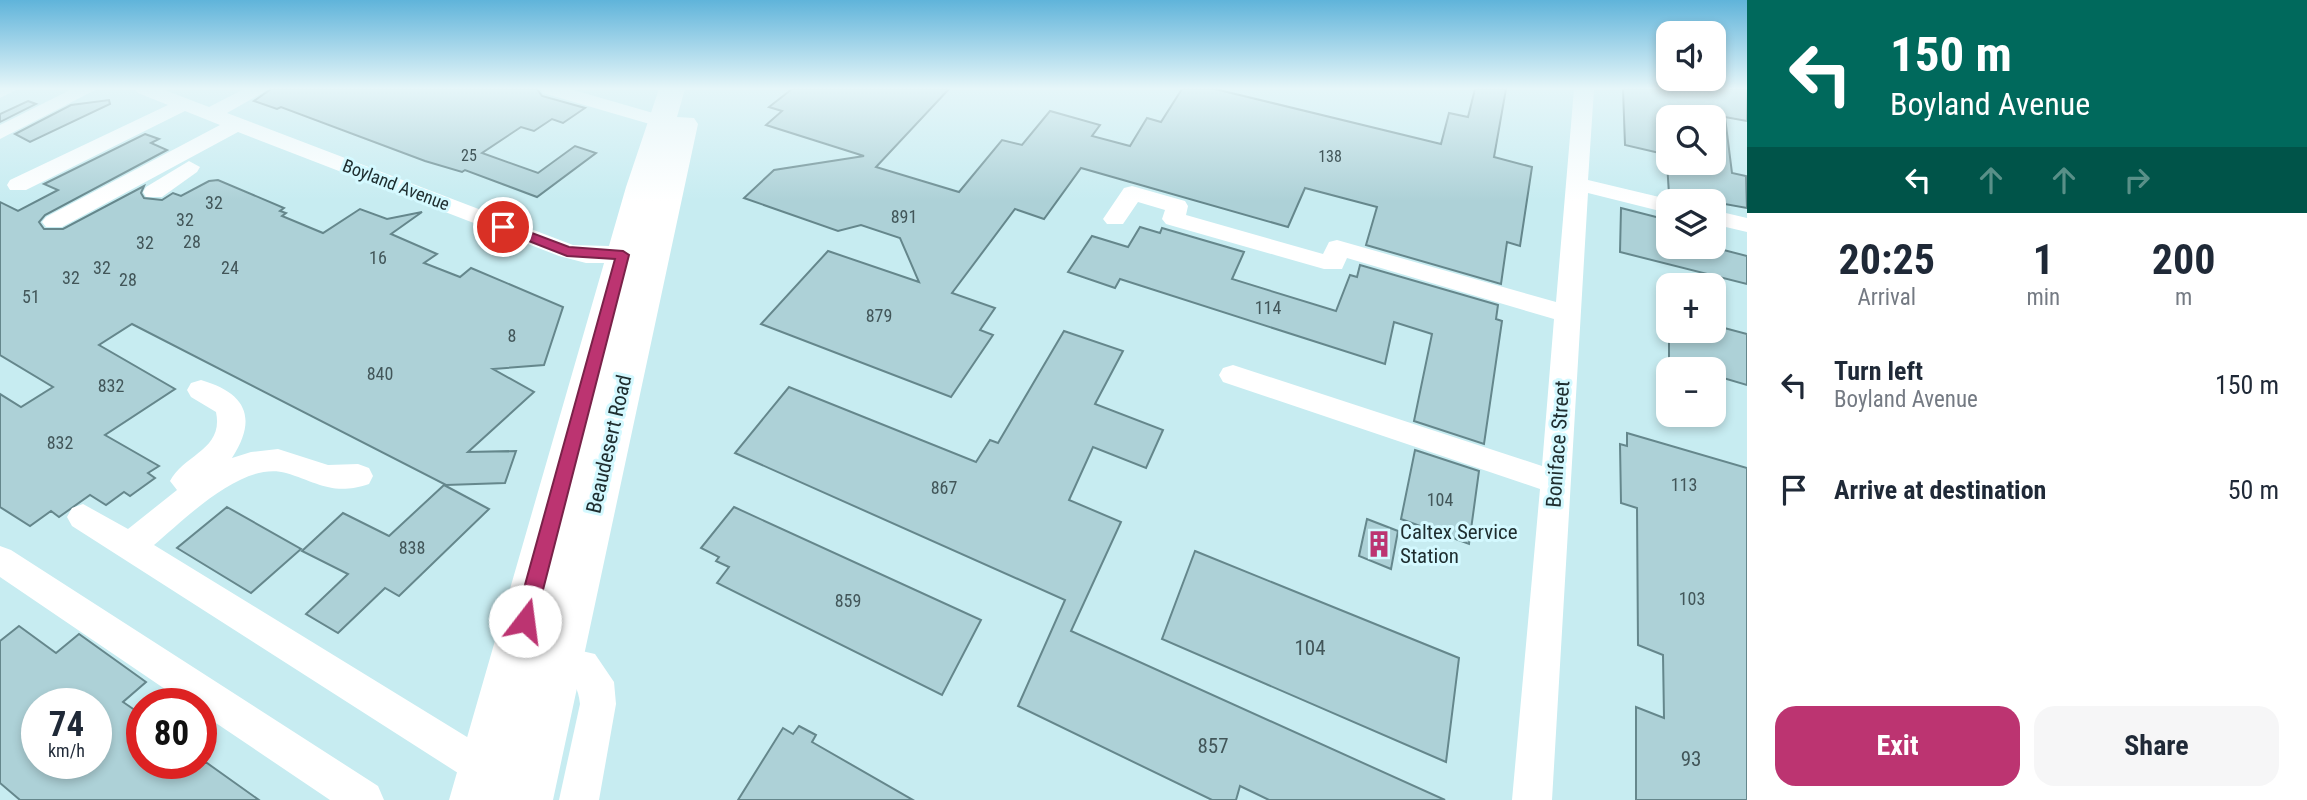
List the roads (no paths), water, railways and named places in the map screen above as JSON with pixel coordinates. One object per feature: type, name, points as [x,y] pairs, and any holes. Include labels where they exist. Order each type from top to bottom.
[{"type":"highway","name":"Beaudesert Road","points":[[526,800],[537,659],[638,255],[659,126]]},
{"type":"highway","name":"Beaudesert Road","points":[[638,255],[683,126]]},
{"type":"highway","name":"Beaudesert Road","points":[[481,784],[537,659]]},
{"type":"street","points":[[9,179],[94,126]]},
{"type":"street","points":[[9,179],[133,126]]},
{"type":"street","name":"Boniface Street","points":[[1532,800],[1581,126]]},
{"type":"street","name":"Boyland Avenue","points":[[244,127],[567,251],[638,255]]},
{"type":"street","points":[[154,192],[244,127]]},
{"type":"street","points":[[54,222],[244,127]]},
{"type":"street","points":[[1577,184],[1656,203]]},
{"type":"street","points":[[1115,219],[1132,193],[1177,206],[1174,219],[1333,264],[1337,247],[1567,314]]},
{"type":"street","points":[[1726,220],[1747,225]]},
{"type":"street","points":[[1233,375],[1555,482]]},
{"type":"street","points":[[121,541],[230,442],[233,429],[229,406],[201,390]]},
{"type":"street","points":[[121,541],[216,479],[243,466],[270,460],[295,463],[329,478],[358,476]]},
{"type":"street","points":[[83,517],[481,784]]},
{"type":"street","points":[[0,560],[365,800]]},
{"type":"street","points":[[537,659],[583,666],[591,673],[598,691],[579,800]]},
{"type":"place","name":"Caltex Service Station","points":[[1379,544]]}]
